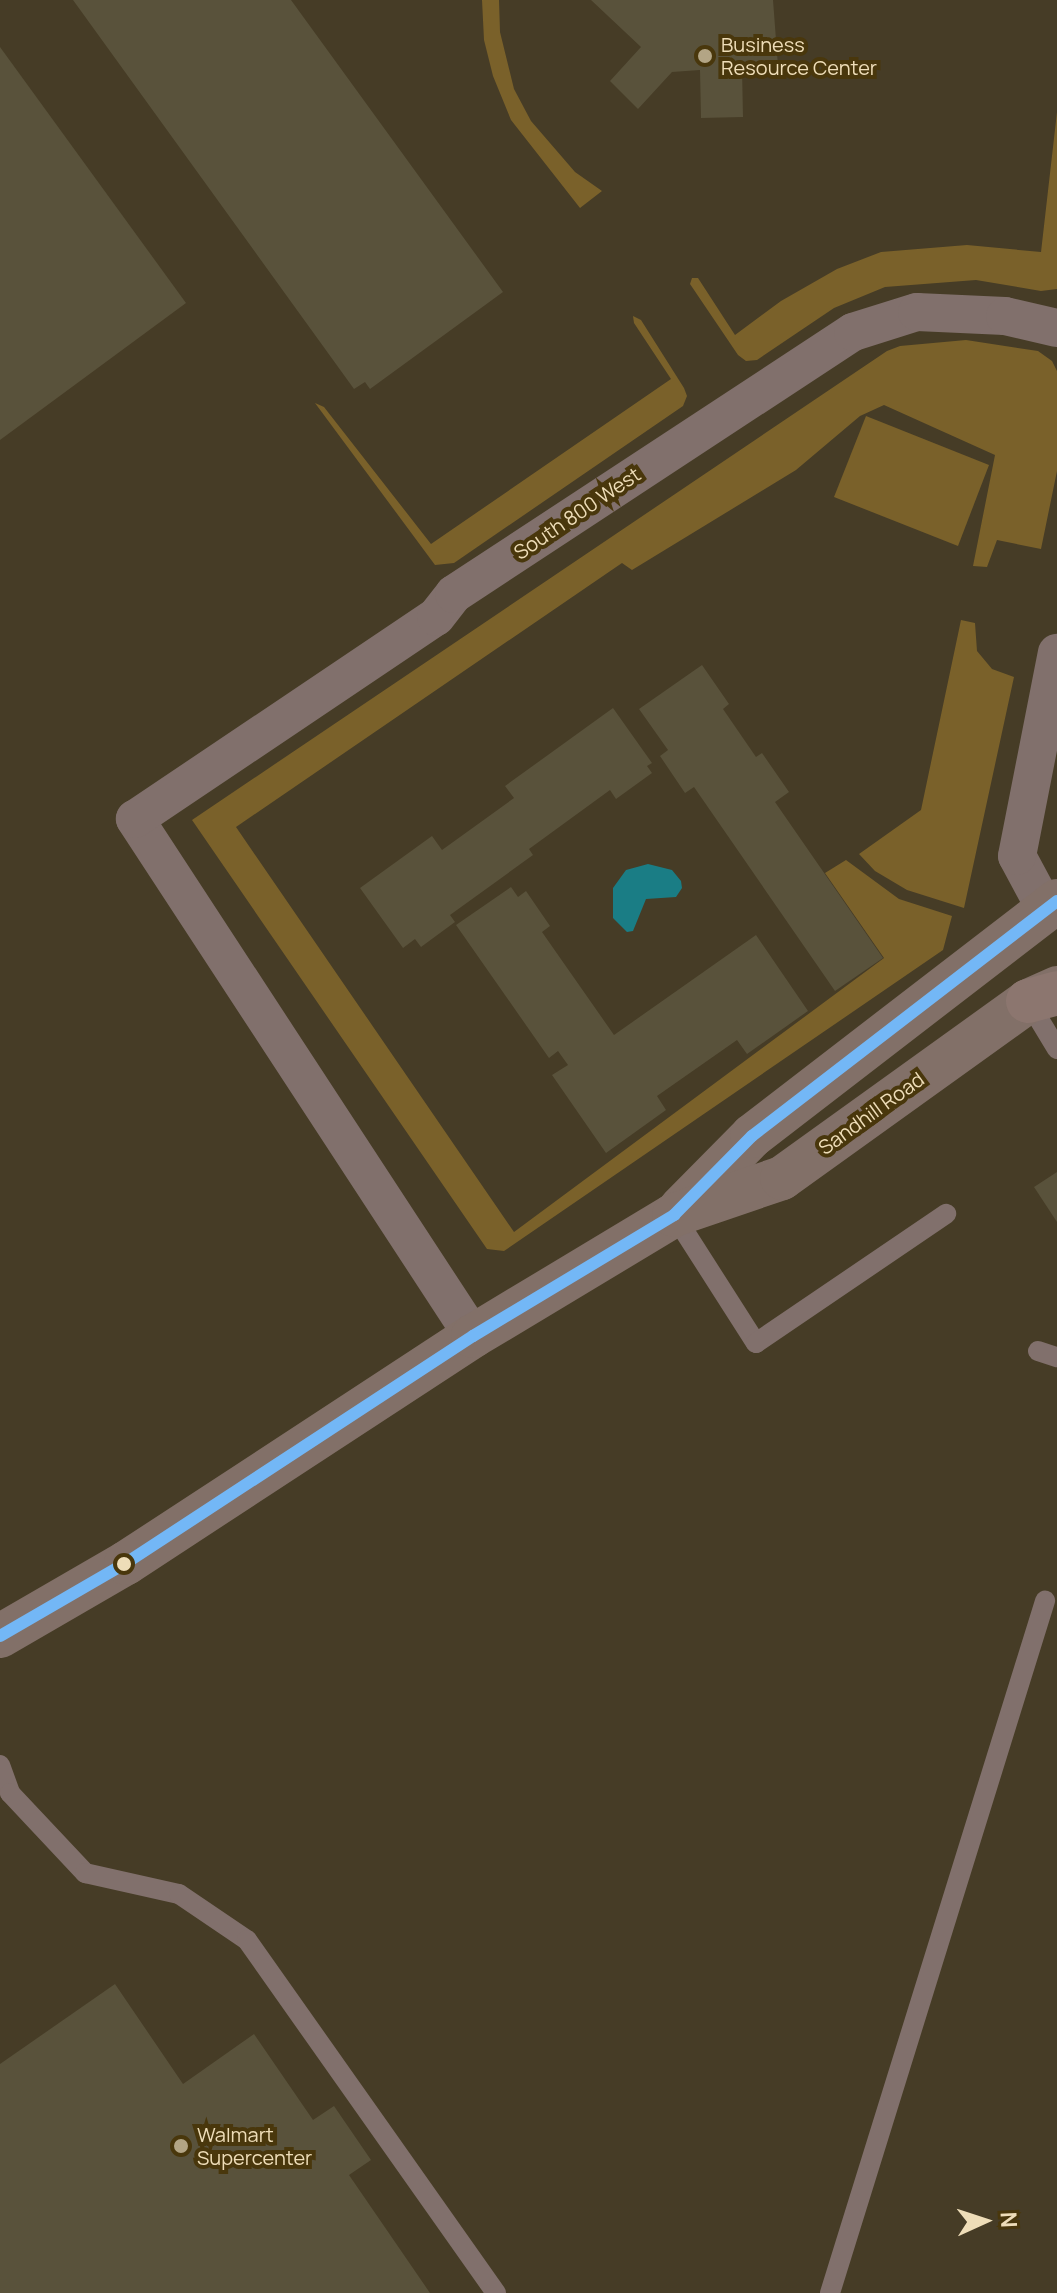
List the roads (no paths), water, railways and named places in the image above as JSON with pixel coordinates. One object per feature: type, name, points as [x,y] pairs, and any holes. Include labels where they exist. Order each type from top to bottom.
[{"type":"street","name":"South 800 West","points":[[473,1336],[135,819],[436,617],[454,594],[818,352],[853,332],[917,312],[1005,316],[1057,328]]},
{"type":"street","points":[[1051,906],[1017,856],[1057,653]]},
{"type":"street","name":"Sandhill Road","points":[[674,1215],[752,1136],[1051,906]]},
{"type":"street","name":"Sandhill Road","points":[[0,1636],[126,1563],[473,1336],[674,1215],[782,1178],[1047,994]]},
{"type":"lane","points":[[1047,994],[1057,1049]]},
{"type":"lane","points":[[674,1215],[756,1343],[946,1214]]},
{"type":"lane","points":[[830,2293],[1045,1601]]},
{"type":"lane","points":[[0,1765],[10,1793],[85,1873],[179,1894],[247,1940],[496,2293]]},
{"type":"water","points":[[648,864],[672,870],[681,881],[682,888],[676,897],[646,899],[633,931],[627,932],[613,918],[613,888],[626,870]]},
{"type":"place","name":"Business Resource Center","points":[[705,56]]},
{"type":"place","name":"Walmart Supercenter","points":[[181,2146]]}]
